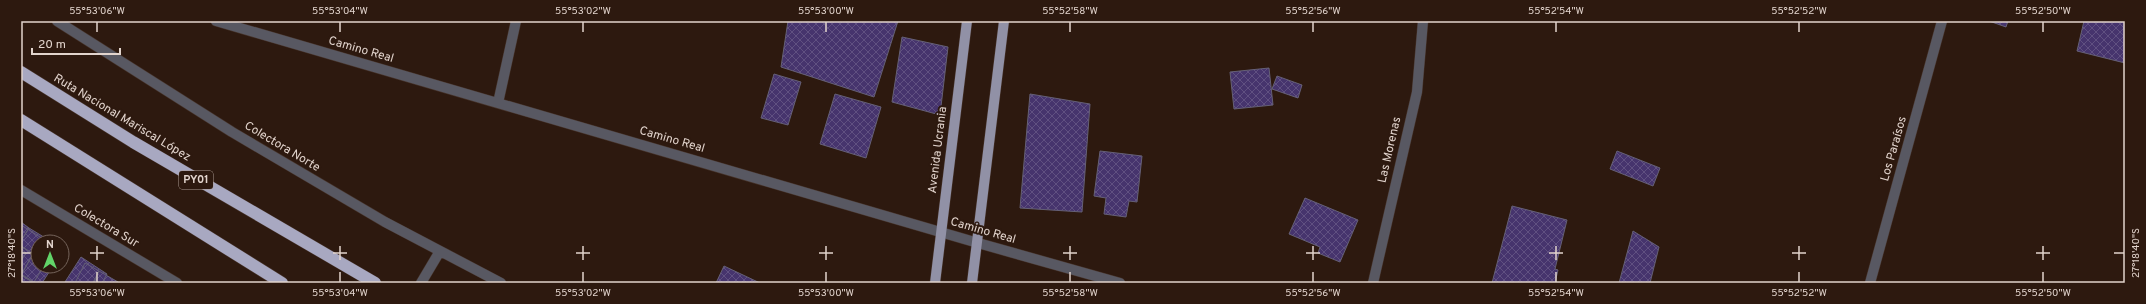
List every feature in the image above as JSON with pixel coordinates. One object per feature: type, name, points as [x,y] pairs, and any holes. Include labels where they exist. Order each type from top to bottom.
[{"type":"highway","name":"Ruta Nacional Mariscal López","points":[[21,72],[133,142],[374,283]]},
{"type":"highway","points":[[21,120],[282,283]]},
{"type":"main road","name":"Avenida Ucrania","points":[[935,283],[967,21]]},
{"type":"main road","points":[[972,283],[1004,21]]},
{"type":"street","name":"Colectora Norte","points":[[57,21],[232,132],[385,222],[501,283]]},
{"type":"street","name":"Camino Real","points":[[216,21],[941,233],[1120,283]]},
{"type":"street","points":[[498,103],[516,21]]},
{"type":"street","name":"Las Morenas","points":[[1373,283],[1417,92],[1423,21]]},
{"type":"street","name":"Los Paraísos","points":[[1870,283],[1942,21]]},
{"type":"street","name":"Colectora Sur","points":[[21,190],[177,283]]},
{"type":"street","points":[[421,283],[440,251]]},
{"type":"building","points":[[788,21],[898,21],[874,97],[781,67]]},
{"type":"building","points":[[1989,21],[2008,21],[2006,27]]},
{"type":"building","points":[[2084,21],[2125,21],[2125,63],[2077,51]]},
{"type":"building","points":[[902,37],[948,47],[940,115],[892,102]]},
{"type":"building","points":[[1269,68],[1273,105],[1234,109],[1230,72]]},
{"type":"building","points":[[774,74],[801,82],[788,125],[761,118]]},
{"type":"building","points":[[1277,76],[1302,85],[1298,98],[1272,89]]},
{"type":"building","points":[[835,94],[881,107],[866,158],[820,144]]},
{"type":"building","points":[[1030,94],[1090,104],[1082,212],[1020,208]]},
{"type":"building","points":[[1100,151],[1142,156],[1137,202],[1129,201],[1126,217],[1104,214],[1106,198],[1094,196]]},
{"type":"building","points":[[1617,151],[1660,168],[1653,186],[1610,169]]},
{"type":"building","points":[[1305,198],[1358,220],[1340,262],[1318,253],[1320,247],[1289,234]]},
{"type":"building","points":[[1512,206],[1567,220],[1555,269],[1558,270],[1555,283],[1492,283]]},
{"type":"building","points":[[21,222],[29,228],[21,241]]},
{"type":"building","points":[[21,225],[35,234],[30,234],[30,274],[39,274],[34,282],[21,274],[21,261],[26,253],[21,249]]},
{"type":"building","points":[[29,228],[39,234],[30,234],[30,252],[21,246],[21,241]]},
{"type":"building","points":[[1633,231],[1659,247],[1650,283],[1619,283]]},
{"type":"building","points":[[21,246],[30,252],[30,259],[21,275]]},
{"type":"building","points":[[81,257],[107,274],[102,283],[65,282]]},
{"type":"building","points":[[30,259],[30,274],[48,274],[42,283],[34,283],[21,275]]},
{"type":"building","points":[[85,263],[99,271],[93,283],[75,283]]},
{"type":"building","points":[[724,266],[760,283],[716,283]]},
{"type":"building","points":[[99,271],[118,282],[93,283]]},
{"type":"building","points":[[21,275],[34,283],[21,283]]}]
